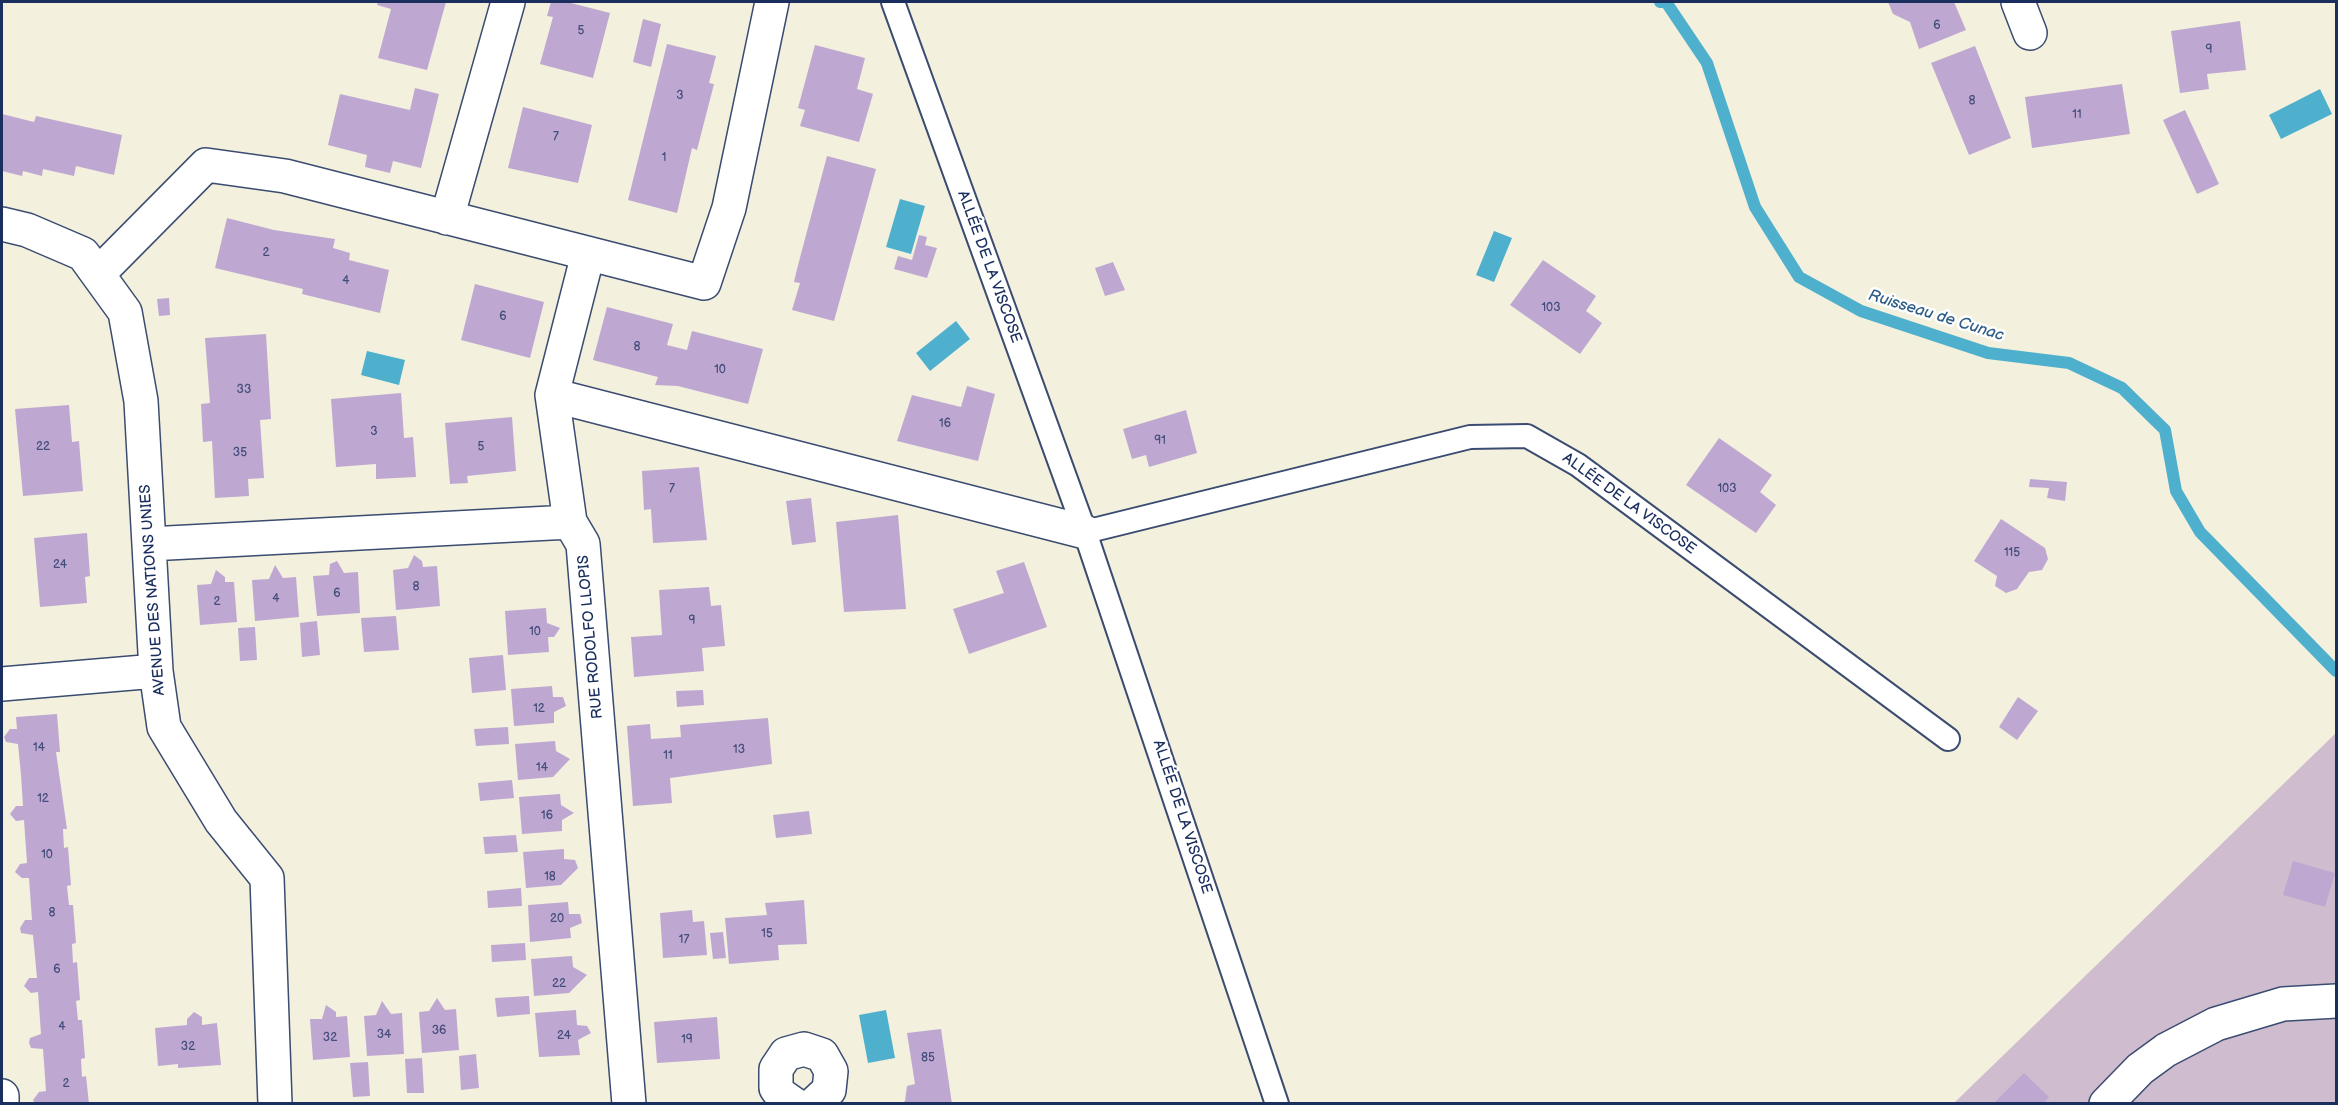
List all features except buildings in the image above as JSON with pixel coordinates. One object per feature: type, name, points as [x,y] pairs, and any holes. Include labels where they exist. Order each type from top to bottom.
[{"type":"street","points":[[447,218],[508,2]]},
{"type":"street","points":[[98,274],[206,165],[285,176],[704,283],[729,208],[772,2]]},
{"type":"street","points":[[2018,2],[2030,33]]},
{"type":"street","name":"AVENUE DES NATIONS UNIES","points":[[2,224],[27,230],[83,254],[125,312],[141,401],[156,671],[164,727],[221,821],[267,878],[275,1104]]},
{"type":"street","points":[[588,254],[552,395],[1084,532]]},
{"type":"street","name":"RUE RODOLFO LLOPIS","points":[[552,395],[570,522],[583,544],[629,1104]]},
{"type":"street","points":[[149,544],[570,522]]},
{"type":"street","points":[[2,684],[156,671]]},
{"type":"street","points":[[2106,1104],[2140,1069],[2188,1036],[2206,1028],[2283,1004],[2337,1001]]},
{"type":"street","points":[[793,1103],[781,1095],[776,1088],[776,1069],[786,1054],[804,1049],[822,1055],[831,1071],[829,1090],[814,1104]]},
{"type":"street","points":[[2,1096],[2,1104]]},
{"type":"street","points":[[786,1104],[793,1103]]},
{"type":"lane","name":"ALLÉE DE LA VISCOSE","points":[[893,2],[1084,532],[1277,1104]]},
{"type":"lane","name":"ALLÉE DE LA VISCOSE","points":[[1084,532],[1470,437],[1527,436],[1578,465],[1948,739]]},
{"type":"shaded area","points":[[2336,733],[2336,1103],[1954,1103]]},
{"type":"water","points":[[2320,89],[2332,114],[2281,139],[2269,115]]},
{"type":"water","points":[[900,199],[925,206],[911,254],[886,247]]},
{"type":"water","points":[[1494,231],[1512,238],[1494,282],[1476,275]]},
{"type":"water","points":[[956,321],[970,339],[930,371],[916,353]]},
{"type":"water","points":[[367,351],[405,360],[399,385],[361,375]]},
{"type":"water","points":[[886,1010],[895,1058],[868,1063],[859,1015]]},
{"type":"waterway","name":"Ruisseau de Cunac","points":[[1660,2],[1666,2],[1707,63],[1755,207],[1799,277],[1861,311],[1988,353],[2069,363],[2122,388],[2165,430],[2176,491],[2200,532],[2336,671]]}]
